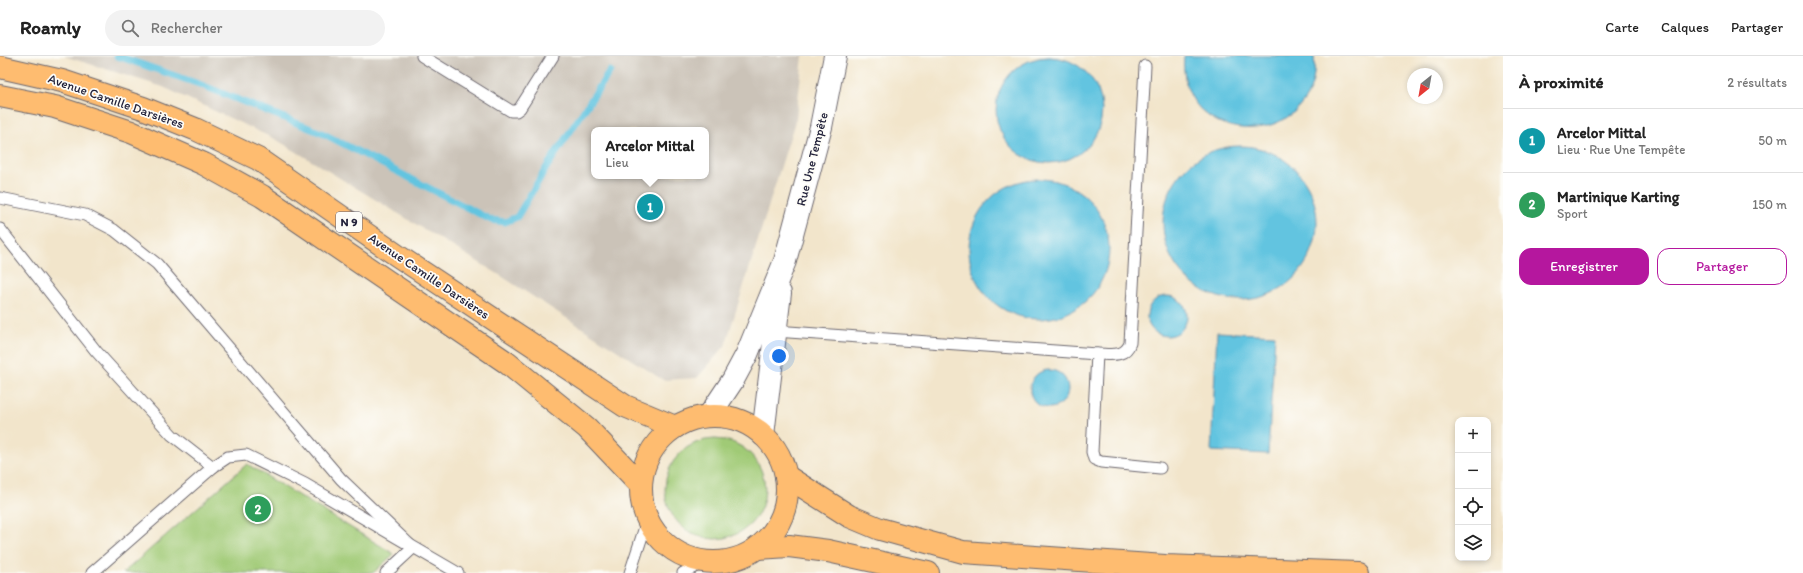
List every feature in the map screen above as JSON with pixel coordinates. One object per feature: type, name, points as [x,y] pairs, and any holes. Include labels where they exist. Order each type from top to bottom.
[{"type":"main road","name":"Avenue Camille Darsières","points":[[0,67],[62,81],[144,108],[195,129],[258,159],[405,260],[625,406],[675,427]]},
{"type":"main road","name":"Avenue Camille Darsières","points":[[0,96],[55,108],[131,132],[204,164],[262,196],[506,362],[587,428],[640,484]]},
{"type":"main road","points":[[709,416],[729,417],[747,424],[763,435],[774,447],[782,461],[786,476],[787,496],[783,516],[773,534],[758,548],[742,557],[723,562],[704,562],[680,555],[661,540],[647,521],[641,503],[640,484],[645,461],[657,442],[675,427],[692,419],[709,416]]},
{"type":"main road","points":[[786,476],[855,518],[880,529],[963,552],[1165,566],[1358,573]]},
{"type":"main road","points":[[758,548],[789,546],[828,551],[928,573]]},
{"type":"street","name":"Rue Une Tempête","points":[[763,435],[785,261],[821,127],[835,56]]},
{"type":"street","name":"Rue Une Tempête","points":[[709,416],[734,380],[747,354],[785,261]]},
{"type":"lane","points":[[422,56],[511,111],[516,111],[520,108],[553,56]]},
{"type":"lane","points":[[775,331],[1097,354],[1122,354],[1128,350],[1130,343],[1145,66]]},
{"type":"lane","points":[[0,198],[85,215],[114,230],[157,264],[341,479],[413,548]]},
{"type":"lane","points":[[0,229],[96,351],[172,435],[213,467]]},
{"type":"lane","points":[[1097,354],[1092,452],[1094,459],[1101,462],[1160,468]]},
{"type":"lane","points":[[92,573],[213,467],[228,456],[246,455],[305,484],[452,572]]},
{"type":"lane","points":[[630,573],[647,521]]},
{"type":"lane","points":[[386,573],[413,548]]},
{"type":"lane","points":[[683,573],[704,562]]},
{"type":"shaded area","points":[[64,56],[803,56],[796,118],[725,346],[697,378],[663,380],[498,274],[277,140],[163,87]]},
{"type":"green space","points":[[715,439],[734,443],[750,454],[761,470],[765,489],[761,508],[750,524],[734,535],[715,539],[696,535],[680,524],[669,508],[665,489],[669,470],[680,454],[696,443]]},
{"type":"green space","points":[[247,464],[394,554],[373,573],[123,573]]},
{"type":"water","points":[[1184,56],[1314,56],[1311,87],[1297,110],[1275,123],[1250,128],[1224,124],[1202,111],[1188,88]]},
{"type":"water","points":[[1049,57],[1069,61],[1087,72],[1098,90],[1102,110],[1098,130],[1087,148],[1069,159],[1049,163],[1029,159],[1011,148],[1000,130],[996,110],[1000,90],[1011,72],[1029,61]]},
{"type":"water","points":[[1232,146],[1248,146],[1262,149],[1276,155],[1283,159],[1299,174],[1308,187],[1314,201],[1317,223],[1314,245],[1308,259],[1304,266],[1289,282],[1276,291],[1262,297],[1248,300],[1232,300],[1218,297],[1197,287],[1176,266],[1166,245],[1163,231],[1163,215],[1166,201],[1176,180],[1197,159],[1218,149]]},
{"type":"water","points":[[1046,179],[1066,184],[1078,190],[1089,199],[1098,210],[1104,222],[1108,235],[1108,263],[1104,276],[1098,288],[1089,299],[1078,308],[1066,314],[1053,318],[1032,319],[1012,314],[1000,308],[989,299],[980,288],[970,263],[969,242],[974,222],[980,210],[989,199],[1000,190],[1025,180]]},
{"type":"water","points":[[1171,296],[1178,299],[1184,305],[1187,316],[1186,324],[1178,333],[1171,336],[1163,336],[1156,333],[1148,324],[1147,312],[1150,305],[1159,297]]},
{"type":"water","points":[[1217,332],[1275,335],[1268,454],[1211,451]]},
{"type":"water","points":[[1049,370],[1059,373],[1065,379],[1068,389],[1065,399],[1059,405],[1049,408],[1039,405],[1033,399],[1030,389],[1033,379],[1039,373]]},
{"type":"waterway","points":[[117,56],[199,84],[324,134],[491,220],[505,222],[517,217],[548,165],[610,71]]},
{"type":"place","name":"Arcelor Mittal","points":[[650,207]]},
{"type":"place","name":"Martinique Karting","points":[[258,509]]}]
